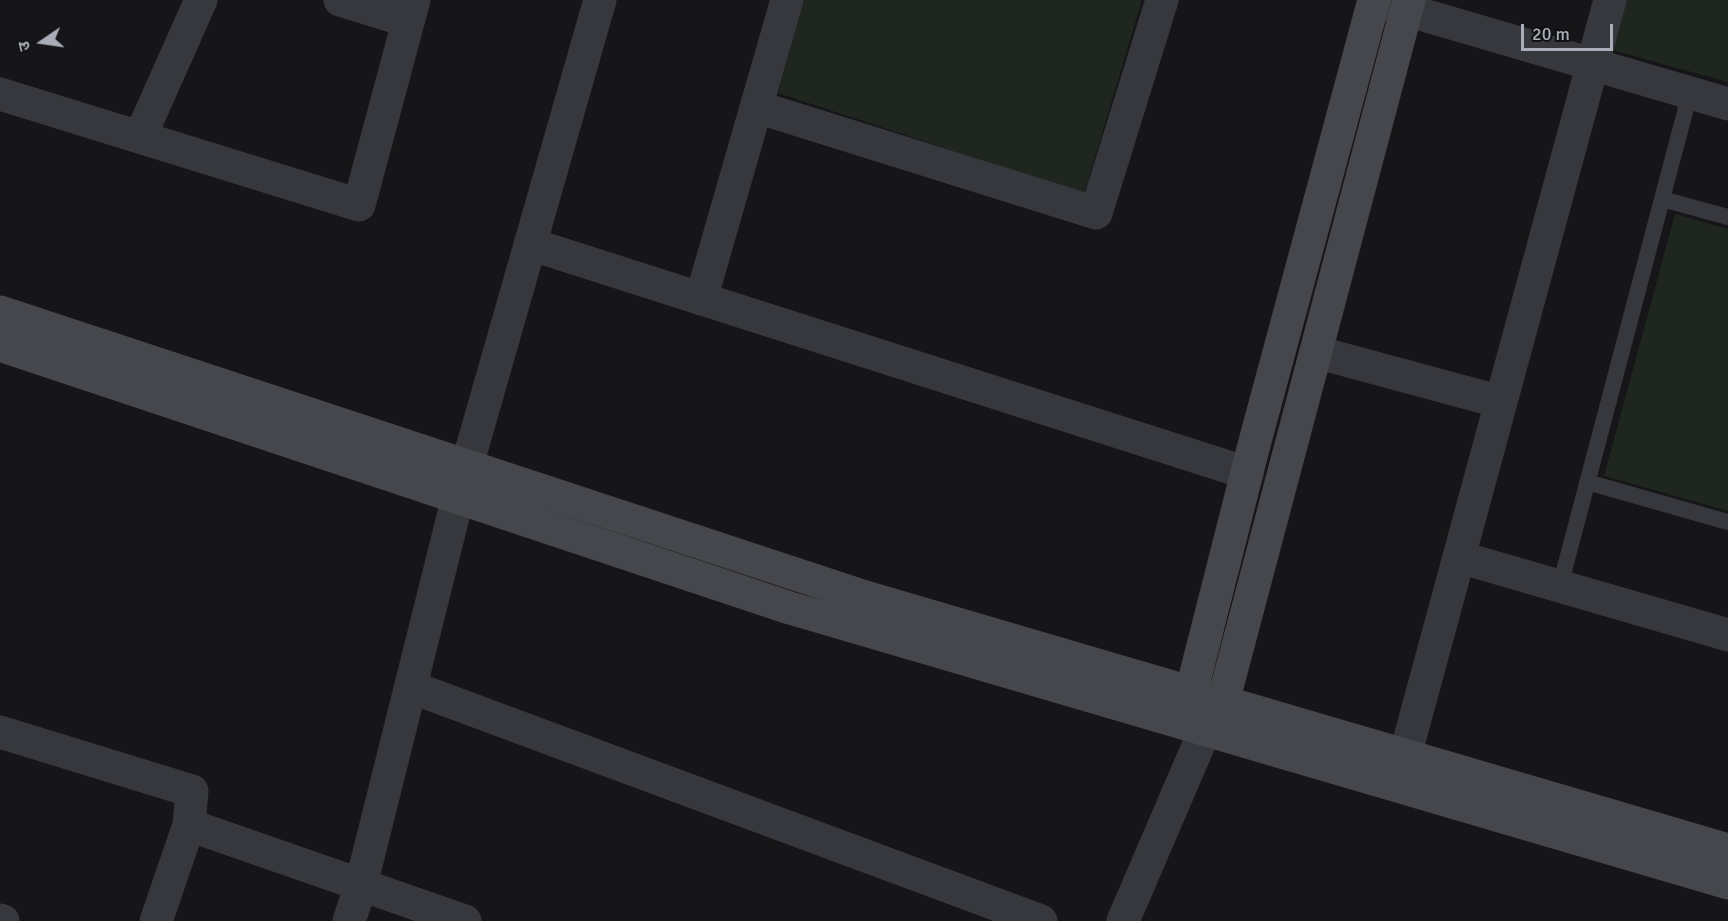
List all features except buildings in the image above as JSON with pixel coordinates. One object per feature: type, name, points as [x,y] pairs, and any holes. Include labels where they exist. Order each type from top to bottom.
[{"type":"street","points":[[140,137],[201,0]]},
{"type":"street","points":[[0,94],[359,205],[411,10],[340,0]]},
{"type":"street","points":[[349,921],[361,885],[458,497],[600,0]]},
{"type":"street","points":[[701,299],[787,0]]},
{"type":"street","points":[[757,106],[1096,213],[1162,0]]},
{"type":"street","points":[[1205,730],[1191,693],[1247,473],[1374,0],[1407,5],[1592,64],[1728,104]]},
{"type":"street","points":[[1405,756],[1610,0]]},
{"type":"street","points":[[1123,921],[1205,730],[1223,702],[1407,5]]},
{"type":"street","points":[[530,244],[1247,473]]},
{"type":"street","points":[[0,312],[859,595],[1728,850]]},
{"type":"street","points":[[0,345],[790,608],[1728,883]]},
{"type":"street","points":[[1316,352],[1501,402]]},
{"type":"street","points":[[1459,557],[1728,634]]},
{"type":"street","points":[[411,687],[1041,921]]},
{"type":"street","points":[[0,732],[192,791],[189,825],[156,921]]},
{"type":"street","points":[[189,825],[465,921]]},
{"type":"lane","points":[[1560,586],[1690,93]]},
{"type":"lane","points":[[1662,199],[1728,218]]},
{"type":"lane","points":[[1587,482],[1728,522]]},
{"type":"shaded area","points":[[804,0],[1142,0],[1084,194],[778,93]]},
{"type":"shaded area","points":[[1625,0],[1728,0],[1728,82],[1612,50]]},
{"type":"shaded area","points":[[1675,214],[1728,229],[1728,511],[1604,476]]}]
